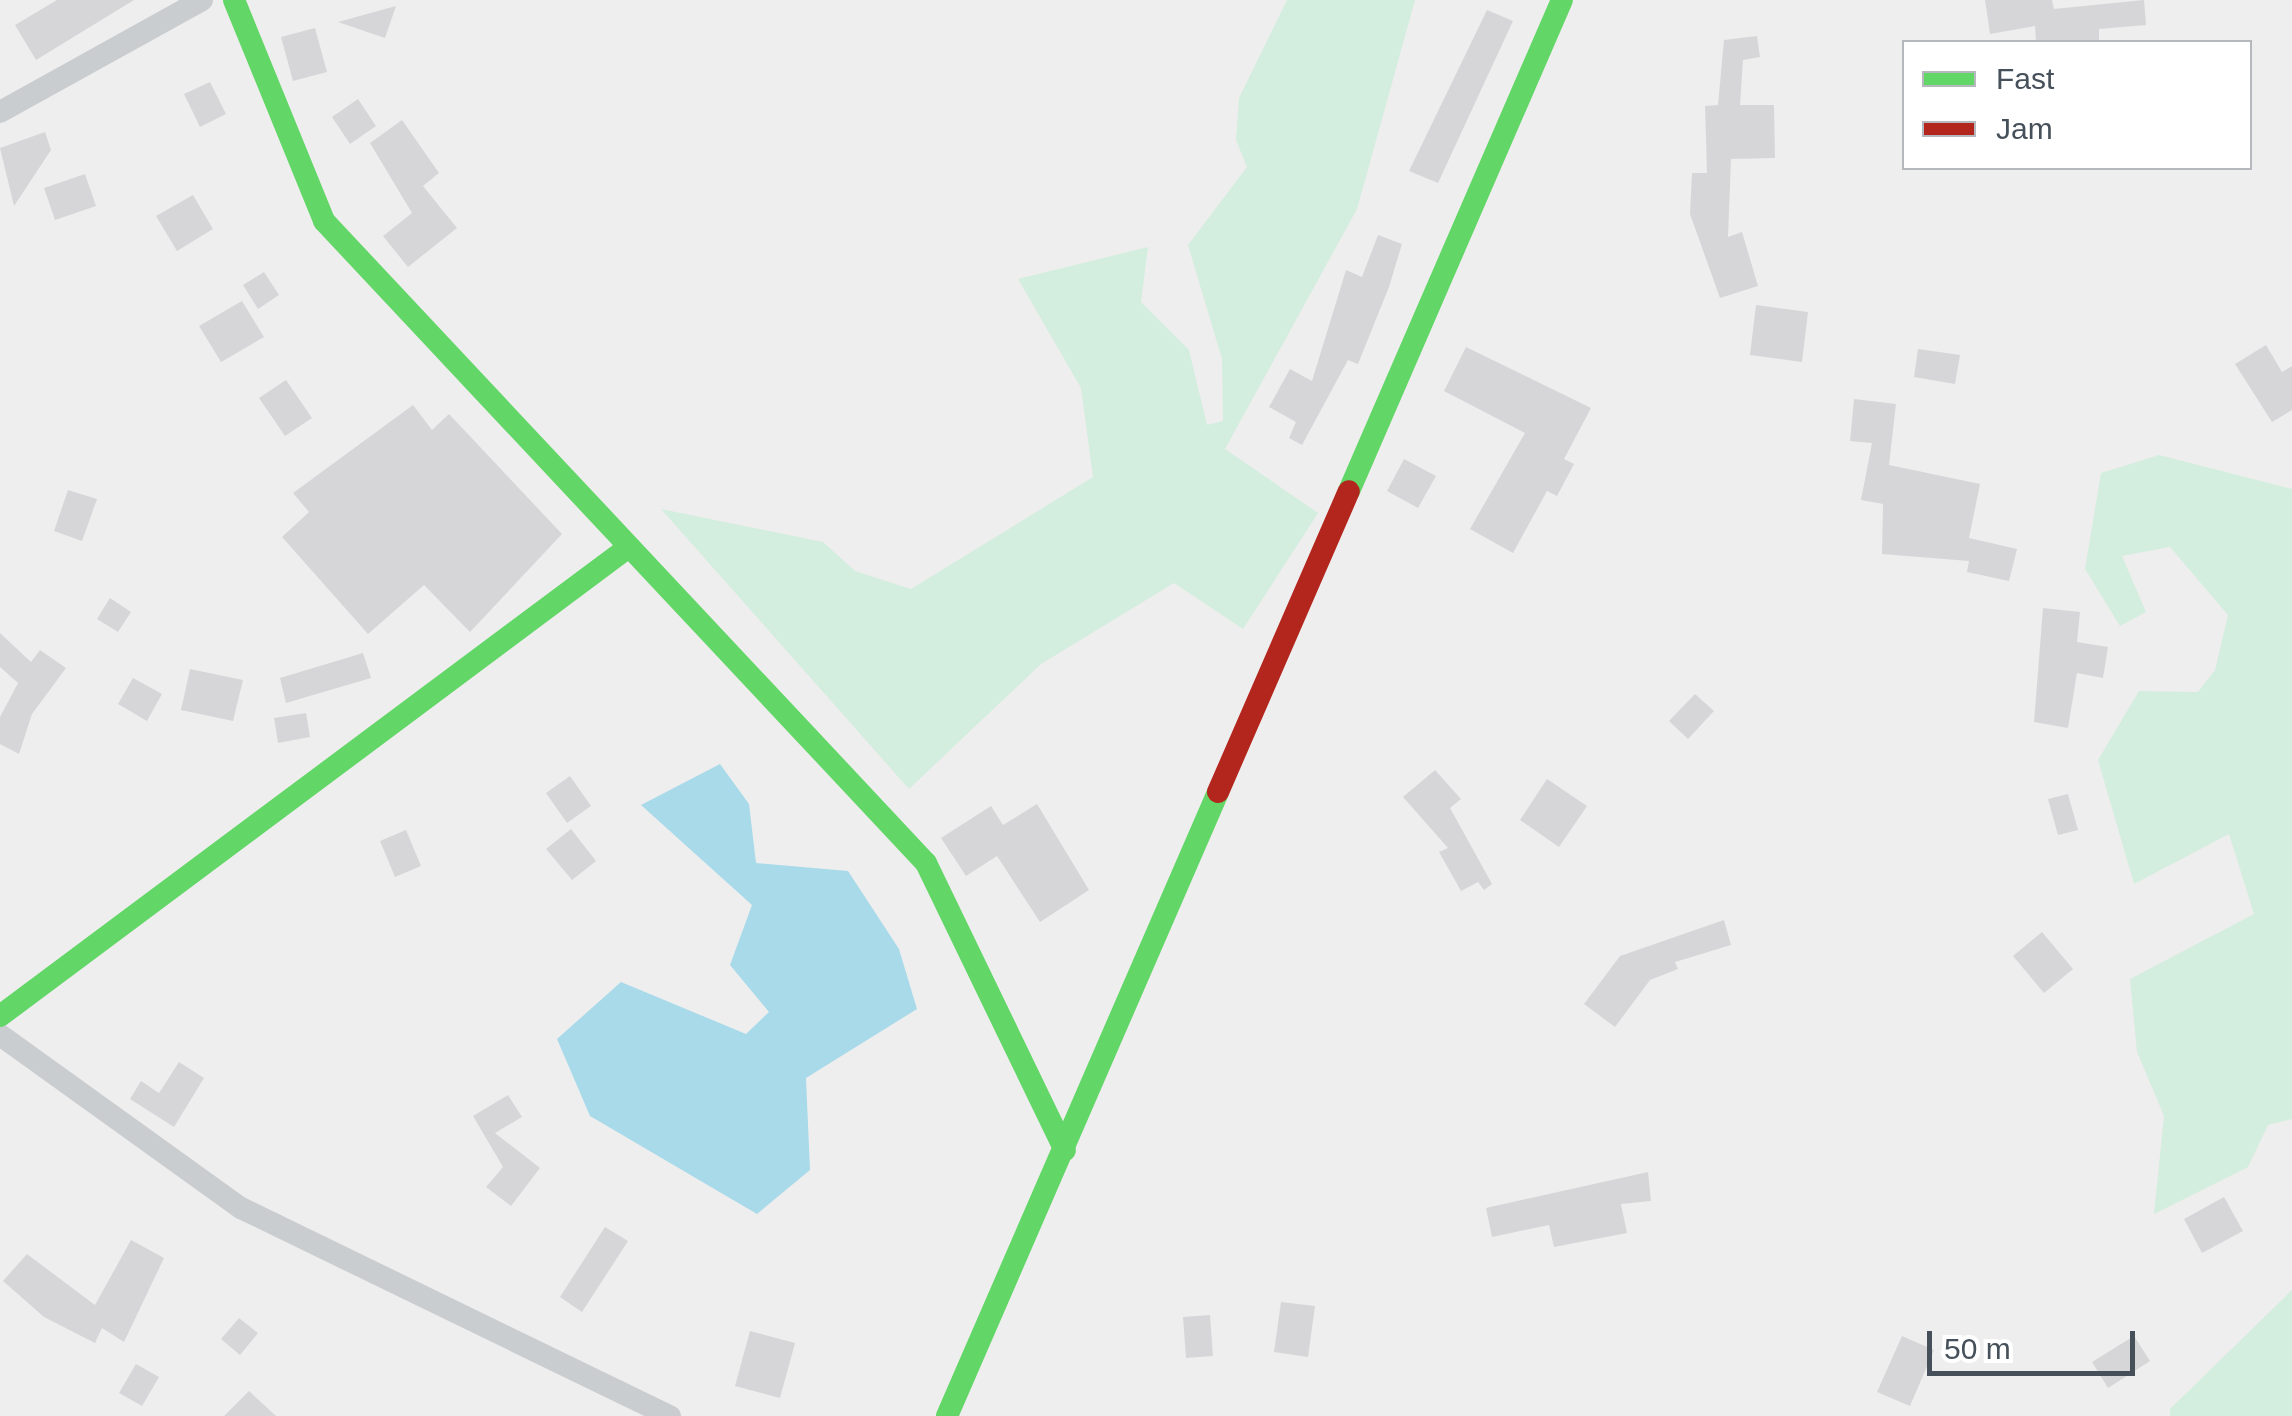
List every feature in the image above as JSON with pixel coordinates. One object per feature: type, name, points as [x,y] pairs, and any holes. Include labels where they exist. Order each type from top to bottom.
[{"type":"street","points":[[0,112],[202,0]]},
{"type":"street","points":[[234,0],[324,221],[626,549],[926,863],[1065,1150]]},
{"type":"street","points":[[947,1416],[1562,0]]},
{"type":"street","points":[[0,1016],[626,549]]},
{"type":"street","points":[[0,1034],[240,1208],[670,1416]]},
{"type":"green space","points":[[1287,0],[1415,0],[1357,209],[1225,449],[1318,513],[1243,629],[1174,583],[1041,664],[909,789],[661,509],[823,542],[855,571],[911,589],[1093,477],[1081,388],[1018,279],[1148,247],[1141,302],[1189,350],[1207,425],[1223,421],[1222,359],[1188,245],[1247,167],[1236,140],[1239,98]]},
{"type":"green space","points":[[2159,455],[2292,489],[2292,1119],[2268,1125],[2248,1167],[2154,1214],[2164,1116],[2137,1052],[2130,979],[2254,914],[2229,834],[2134,884],[2098,760],[2139,691],[2198,692],[2215,670],[2228,615],[2170,547],[2122,556],[2146,612],[2120,626],[2085,569],[2101,473]]},
{"type":"green space","points":[[2292,1290],[2292,1416],[2170,1416],[2170,1409]]},
{"type":"water","points":[[720,764],[749,804],[756,863],[848,871],[899,949],[917,1009],[806,1078],[810,1170],[757,1214],[590,1116],[557,1039],[621,982],[746,1034],[769,1012],[730,965],[752,905],[641,805]]},
{"type":"building","points":[[57,0],[134,0],[36,60],[15,25]]},
{"type":"building","points":[[1985,0],[2052,0],[2054,9],[2144,0],[2146,25],[2099,29],[2099,40],[2036,40],[2035,26],[1990,34]]},
{"type":"building","points":[[396,6],[385,38],[338,22]]},
{"type":"building","points":[[1487,10],[1513,21],[1438,183],[1409,171]]},
{"type":"building","points":[[315,28],[327,72],[293,81],[281,37]]},
{"type":"building","points":[[1757,36],[1760,57],[1743,60],[1740,105],[1774,105],[1775,158],[1731,159],[1728,237],[1742,232],[1758,286],[1720,298],[1690,214],[1692,173],[1707,173],[1705,106],[1718,105],[1724,40]]},
{"type":"building","points":[[210,82],[226,114],[200,127],[184,94]]},
{"type":"building","points":[[358,99],[376,126],[350,144],[332,117]]},
{"type":"building","points":[[402,120],[439,173],[423,186],[457,228],[408,267],[383,236],[412,213],[370,143]]},
{"type":"building","points":[[45,132],[51,150],[14,206],[0,148]]},
{"type":"building","points":[[85,174],[96,206],[55,220],[44,188]]},
{"type":"building","points":[[193,195],[213,229],[177,251],[156,216]]},
{"type":"building","points":[[1378,235],[1402,244],[1389,287],[1358,364],[1348,360],[1302,445],[1289,438],[1296,422],[1269,407],[1290,369],[1312,381],[1346,270],[1362,277]]},
{"type":"building","points":[[264,272],[279,295],[258,309],[243,285]]},
{"type":"building","points":[[242,301],[264,337],[221,362],[199,326]]},
{"type":"building","points":[[1756,305],[1808,312],[1802,362],[1750,355]]},
{"type":"building","points":[[2266,345],[2282,372],[2292,366],[2292,410],[2272,422],[2235,364]]},
{"type":"building","points":[[1466,347],[1591,408],[1564,459],[1574,464],[1557,496],[1547,491],[1513,553],[1470,529],[1525,433],[1444,391]]},
{"type":"building","points":[[1918,349],[1960,355],[1955,384],[1914,377]]},
{"type":"building","points":[[286,380],[312,418],[285,436],[259,398]]},
{"type":"building","points":[[1854,399],[1896,404],[1889,465],[1980,484],[1969,538],[2017,549],[2009,581],[1967,572],[1969,561],[1882,554],[1883,504],[1861,500],[1872,443],[1850,441]]},
{"type":"building","points":[[413,405],[432,430],[449,414],[562,534],[470,632],[424,585],[368,634],[282,537],[309,512],[293,493]]},
{"type":"building","points":[[1404,459],[1436,476],[1418,508],[1387,491]]},
{"type":"building","points":[[68,490],[97,499],[82,541],[54,531]]},
{"type":"building","points":[[110,598],[131,612],[118,632],[97,619]]},
{"type":"building","points":[[2043,608],[2080,612],[2077,642],[2108,647],[2103,678],[2077,673],[2068,728],[2034,722]]},
{"type":"building","points":[[0,633],[31,662],[40,650],[66,668],[32,714],[19,754],[0,744],[0,717],[18,683],[0,667]]},
{"type":"building","points":[[363,653],[371,678],[286,703],[280,678]]},
{"type":"building","points":[[190,669],[243,680],[233,721],[181,710]]},
{"type":"building","points":[[133,678],[162,694],[147,721],[118,704]]},
{"type":"building","points":[[1695,694],[1714,711],[1688,739],[1669,721]]},
{"type":"building","points":[[306,713],[310,737],[278,743],[274,718]]},
{"type":"building","points":[[1435,770],[1461,799],[1450,808],[1492,884],[1484,890],[1478,882],[1461,891],[1439,852],[1448,848],[1403,797]]},
{"type":"building","points":[[570,776],[591,806],[567,823],[546,793]]},
{"type":"building","points":[[1547,779],[1587,806],[1559,847],[1520,820]]},
{"type":"building","points":[[2068,794],[2078,830],[2058,835],[2048,799]]},
{"type":"building","points":[[1037,804],[1089,890],[1040,922],[997,856],[966,876],[941,838],[991,806],[1003,825]]},
{"type":"building","points":[[571,829],[596,861],[572,880],[546,849]]},
{"type":"building","points":[[406,830],[421,866],[395,877],[380,841]]},
{"type":"building","points":[[1724,920],[1731,945],[1675,962],[1678,969],[1650,980],[1615,1027],[1584,1004],[1620,956]]},
{"type":"building","points":[[2042,932],[2073,969],[2044,993],[2013,956]]},
{"type":"building","points":[[179,1062],[204,1078],[174,1127],[130,1099],[141,1081],[159,1093]]},
{"type":"building","points":[[508,1095],[522,1117],[495,1133],[540,1168],[511,1206],[486,1187],[503,1167],[473,1116]]},
{"type":"building","points":[[1648,1172],[1651,1201],[1621,1204],[1627,1233],[1554,1247],[1549,1225],[1492,1237],[1486,1208]]},
{"type":"building","points":[[2224,1197],[2243,1231],[2202,1253],[2184,1219]]},
{"type":"building","points":[[605,1227],[628,1241],[582,1312],[560,1297]]},
{"type":"building","points":[[131,1240],[164,1258],[124,1342],[102,1328],[95,1343],[44,1317],[3,1281],[27,1254],[95,1305]]},
{"type":"building","points":[[1281,1302],[1315,1306],[1308,1357],[1274,1352]]},
{"type":"building","points":[[1210,1315],[1213,1356],[1186,1358],[1183,1317]]},
{"type":"building","points":[[239,1318],[258,1333],[240,1355],[221,1339]]},
{"type":"building","points":[[750,1331],[795,1343],[780,1398],[735,1386]]},
{"type":"building","points":[[1902,1336],[1934,1350],[1910,1406],[1877,1392]]},
{"type":"building","points":[[2134,1336],[2150,1361],[2108,1388],[2092,1362]]},
{"type":"building","points":[[136,1364],[159,1377],[142,1406],[119,1393]]},
{"type":"building","points":[[249,1391],[276,1416],[224,1416]]},
{"type":"traffic: fast","points":[[234,0],[324,221],[926,863],[1065,1150]]},
{"type":"traffic: fast","points":[[1349,491],[1562,0]]},
{"type":"traffic: fast","points":[[0,1016],[626,549]]},
{"type":"traffic: fast","points":[[947,1416],[1218,792]]},
{"type":"traffic: jam","points":[[1218,792],[1349,491]]}]
